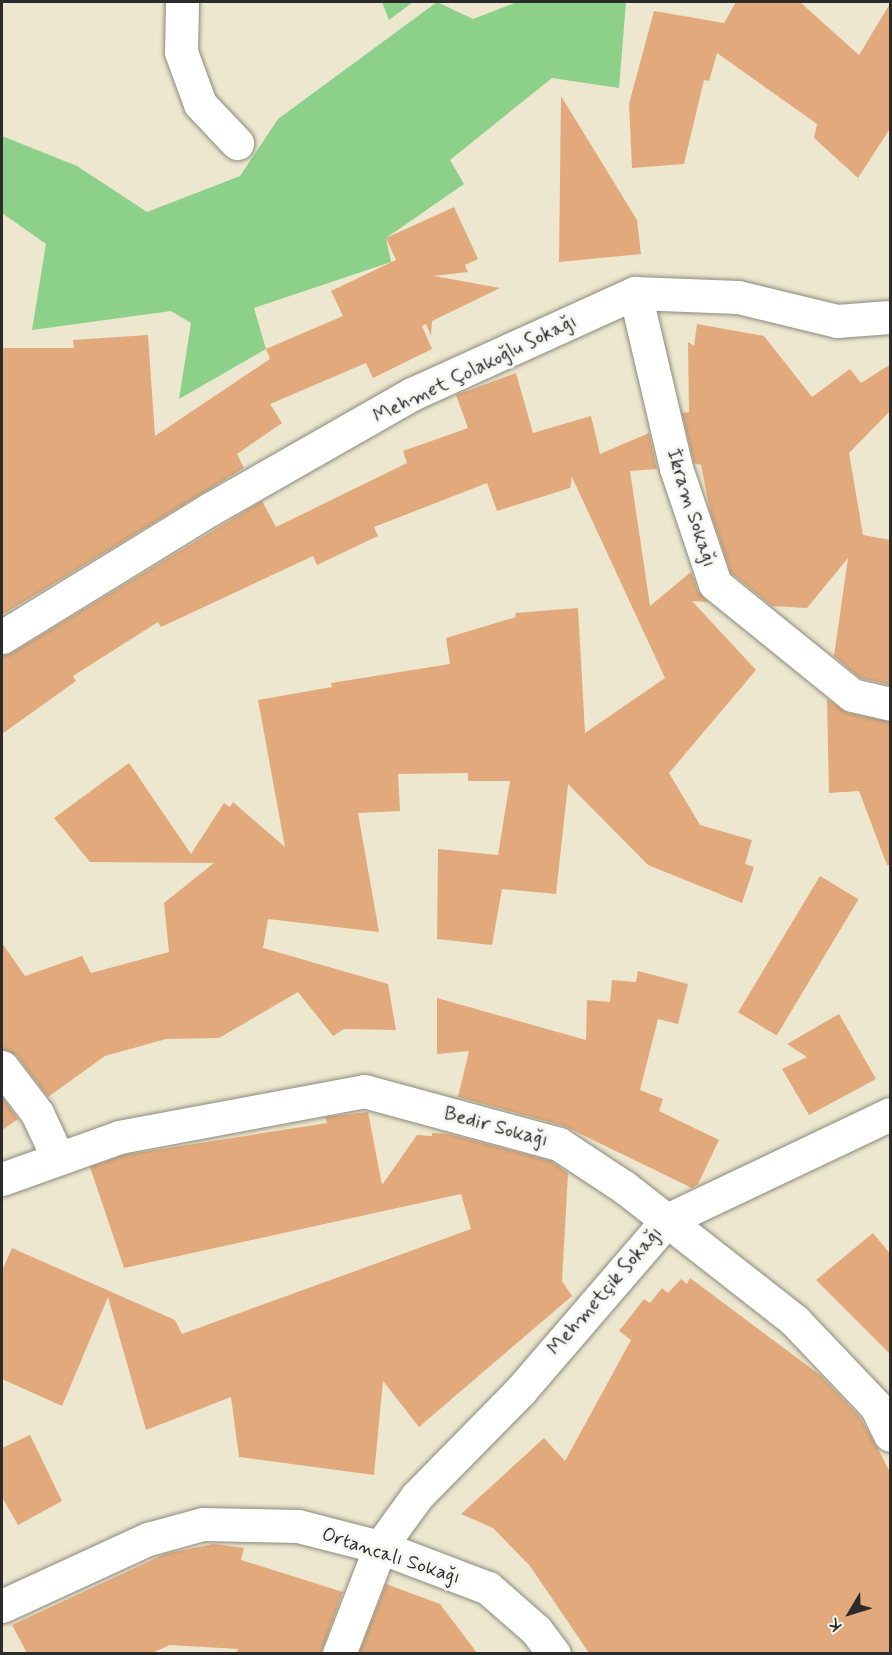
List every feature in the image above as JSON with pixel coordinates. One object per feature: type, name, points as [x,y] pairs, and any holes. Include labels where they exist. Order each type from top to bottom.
[{"type":"street","points":[[182,2],[181,52],[200,104],[237,143]]},
{"type":"street","name":"Mehmet Çolakoğlu Sokağı","points":[[2,637],[212,508],[412,394],[635,293],[738,297],[837,321],[891,317]]},
{"type":"street","name":"İkram Sokağı","points":[[635,293],[676,468],[715,584],[852,695],[891,704]]},
{"type":"street","points":[[2,1067],[37,1113],[58,1158]]},
{"type":"street","name":"Bedir Sokağı","points":[[2,1179],[119,1137],[364,1091],[559,1144],[667,1220],[794,1320],[876,1406],[891,1435]]},
{"type":"street","name":"Mehmetçik Sokağı","points":[[339,1653],[380,1547],[417,1496],[521,1390],[667,1220],[891,1114]]},
{"type":"street","name":"Ortancalı Sokağı","points":[[2,1606],[148,1539],[203,1524],[298,1526],[380,1547],[489,1588],[536,1630],[554,1653]]},
{"type":"green space","points":[[382,2],[413,2],[389,20]]},
{"type":"green space","points":[[437,2],[473,19],[517,2],[626,2],[619,88],[552,78],[450,160],[464,184],[386,238],[391,262],[254,308],[266,349],[179,399],[191,323],[171,311],[32,330],[46,244],[2,213],[2,136],[77,166],[147,212],[240,176],[278,119]]},
{"type":"building","points":[[736,2],[800,2],[859,55],[891,2],[891,127],[858,178],[814,138],[817,124],[717,53],[709,81],[704,80],[684,164],[632,168],[629,104],[654,11],[724,23]]},
{"type":"building","points":[[561,96],[637,220],[641,254],[559,262]]},
{"type":"building","points":[[454,207],[478,259],[465,265],[468,272],[434,276],[500,288],[432,321],[431,336],[426,324],[422,326],[432,349],[373,378],[366,363],[270,404],[282,423],[237,454],[244,468],[2,615],[2,348],[74,348],[73,340],[148,335],[155,436],[270,359],[266,349],[343,316],[331,291],[396,260],[386,238]]},
{"type":"building","points":[[697,324],[764,336],[812,397],[850,369],[861,383],[891,364],[891,410],[849,453],[863,535],[891,540],[891,685],[860,678],[834,656],[848,558],[807,608],[772,606],[731,573],[710,511],[701,465],[694,463],[682,413],[689,412],[688,342],[694,346]]},
{"type":"building","points":[[516,373],[533,433],[591,416],[600,454],[649,433],[657,469],[630,471],[650,606],[691,572],[698,591],[708,602],[692,601],[756,670],[669,773],[700,825],[752,840],[745,864],[754,867],[742,903],[648,865],[568,784],[556,894],[502,889],[492,945],[437,939],[438,849],[498,855],[510,781],[468,781],[468,773],[398,774],[400,811],[358,813],[379,932],[268,919],[263,948],[388,984],[396,1030],[344,1029],[333,1036],[298,992],[219,1038],[166,1039],[105,1056],[48,1097],[17,1056],[2,1049],[2,943],[25,976],[82,956],[91,973],[169,952],[164,903],[214,863],[90,862],[54,818],[129,763],[191,854],[224,803],[230,807],[233,802],[285,847],[258,700],[332,687],[331,683],[450,664],[446,638],[516,617],[515,613],[578,608],[585,733],[665,678],[572,477],[570,488],[497,511],[487,483],[374,527],[378,536],[317,565],[313,556],[161,627],[158,622],[73,676],[76,681],[2,734],[2,656],[12,653],[262,501],[276,527],[407,463],[403,451],[468,428],[456,395]]},
{"type":"building","points":[[827,699],[848,713],[891,722],[891,865],[887,865],[859,791],[829,793]]},
{"type":"building","points":[[820,876],[859,899],[777,1035],[738,1012]]},
{"type":"building","points":[[638,971],[688,984],[678,1024],[658,1019],[640,1090],[663,1099],[659,1111],[719,1140],[698,1184],[692,1188],[564,1126],[458,1097],[469,1051],[437,1054],[437,998],[586,1040],[587,1000],[610,1002],[612,980],[636,982]]},
{"type":"building","points":[[839,1014],[876,1079],[809,1115],[782,1069],[807,1057],[787,1044]]},
{"type":"building","points":[[2,1097],[18,1119],[2,1130]]},
{"type":"building","points":[[368,1112],[382,1185],[417,1135],[432,1136],[432,1133],[449,1134],[551,1161],[568,1173],[562,1281],[572,1296],[419,1427],[383,1381],[374,1475],[239,1457],[231,1397],[146,1430],[108,1297],[62,1406],[2,1379],[2,1271],[12,1248],[175,1320],[182,1334],[471,1229],[461,1194],[124,1268],[90,1167],[124,1155],[327,1123],[325,1117]]},
{"type":"building","points":[[873,1233],[891,1255],[891,1355],[816,1280]]},
{"type":"building","points":[[690,1278],[820,1375],[860,1417],[878,1449],[891,1474],[891,1653],[589,1653],[530,1566],[493,1528],[461,1514],[544,1438],[565,1461],[631,1340],[619,1331],[644,1299],[650,1303],[662,1288],[668,1293],[681,1279],[687,1284]]},
{"type":"building","points":[[30,1435],[62,1501],[18,1525],[2,1497],[2,1448]]},
{"type":"building","points":[[213,1544],[244,1548],[241,1560],[343,1592],[321,1653],[236,1653],[238,1649],[170,1645],[152,1653],[27,1653],[12,1625],[165,1554]]},
{"type":"building","points":[[386,1584],[440,1604],[477,1653],[359,1653]]}]
